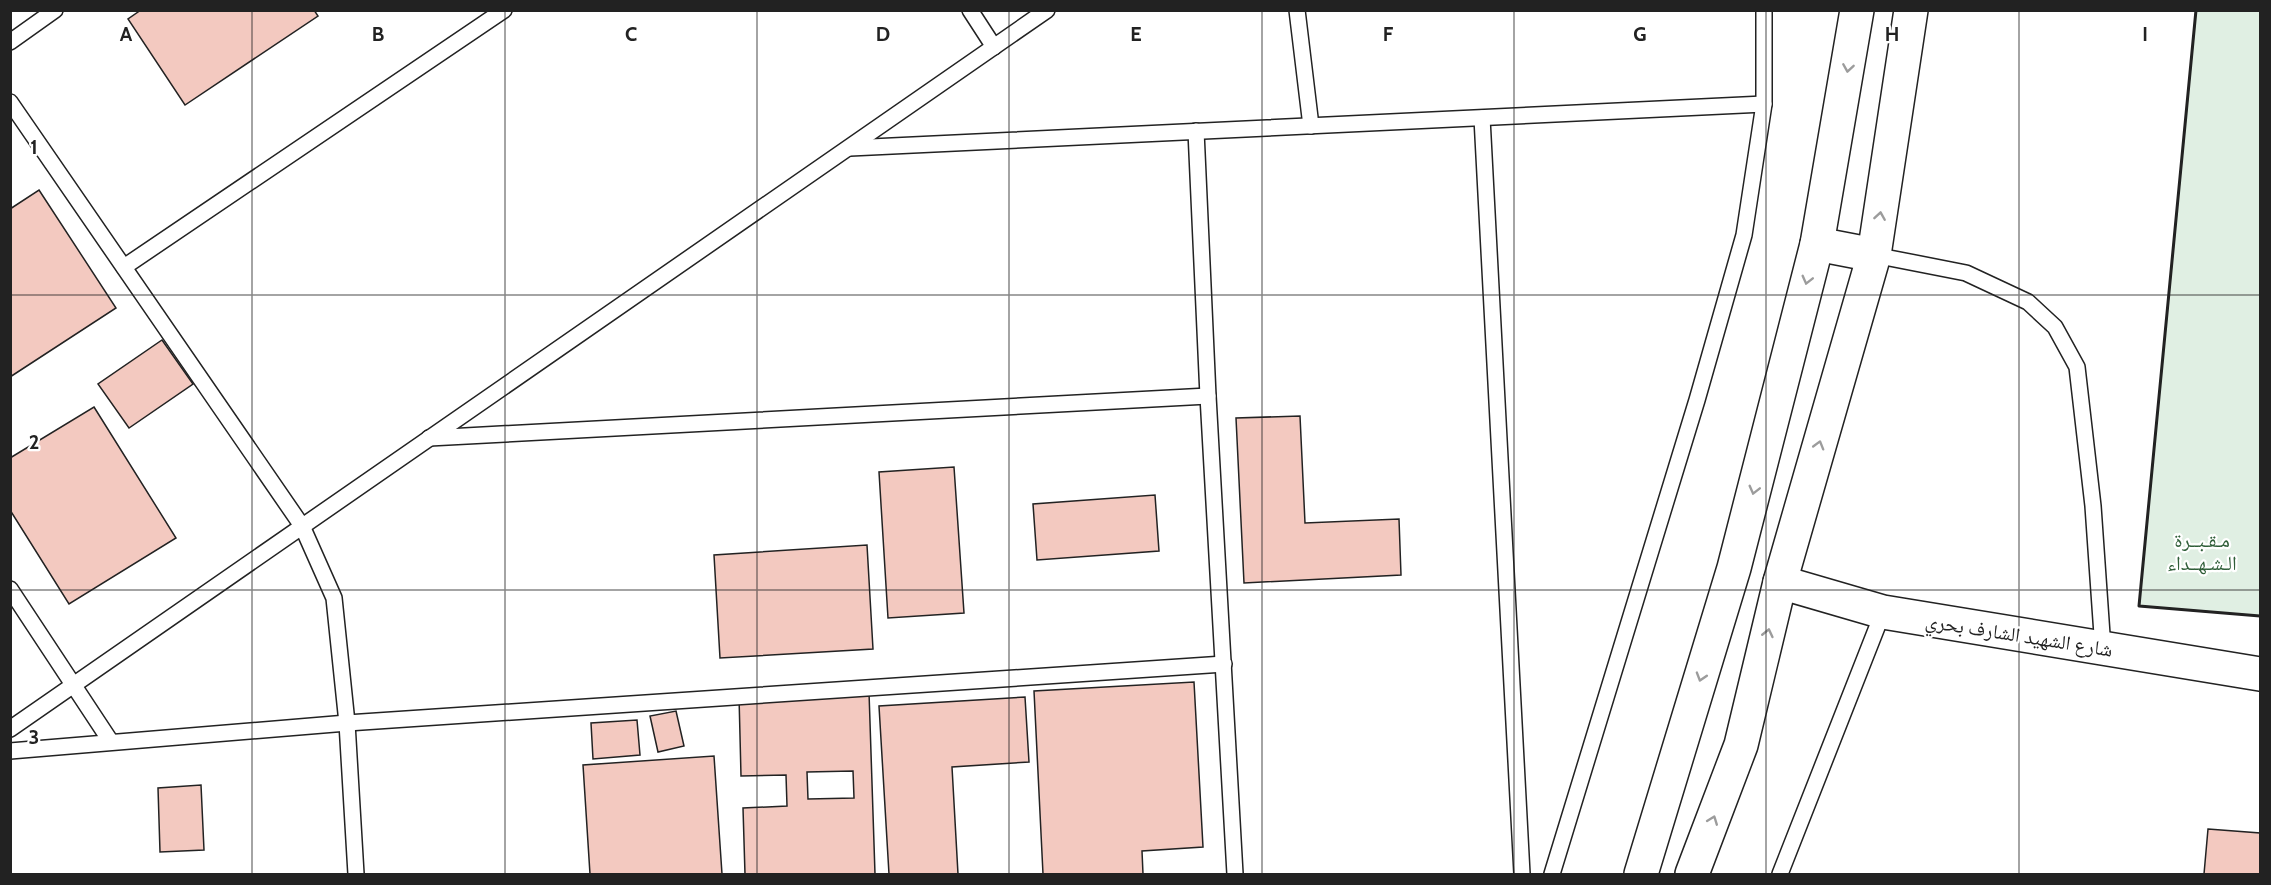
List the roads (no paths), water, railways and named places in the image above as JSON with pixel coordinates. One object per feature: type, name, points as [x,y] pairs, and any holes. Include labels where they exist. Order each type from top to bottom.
[{"type":"main road","points":[[1641,874],[1734,568],[1817,244],[1857,10]]},
{"type":"main road","points":[[1692,874],[1741,745],[1780,582],[1874,255],[1911,10]]},
{"type":"main road","points":[[1817,244],[1874,255]]},
{"type":"main road","name":"شارع الشهيد الشارف بحري","points":[[1780,582],[1883,612],[2260,674]]},
{"type":"lane","points":[[10,42],[54,10]]},
{"type":"lane","points":[[124,267],[504,10]]},
{"type":"lane","points":[[970,10],[994,47]]},
{"type":"lane","points":[[10,729],[1047,10]]},
{"type":"lane","points":[[1297,10],[1311,126]]},
{"type":"lane","points":[[1552,874],[1697,400],[1744,235],[1764,104],[1764,10]]},
{"type":"lane","points":[[10,102],[302,526],[334,598],[346,723],[356,874]]},
{"type":"lane","points":[[849,148],[1764,104]]},
{"type":"lane","points":[[1482,118],[1522,874]]},
{"type":"lane","points":[[1196,131],[1208,396],[1235,874]]},
{"type":"lane","points":[[1874,255],[1966,273],[2028,302],[2055,327],[2077,367],[2093,506],[2103,649]]},
{"type":"lane","points":[[429,438],[1208,396]]},
{"type":"lane","points":[[10,589],[111,742]]},
{"type":"lane","points":[[1780,874],[1883,612]]},
{"type":"lane","points":[[10,751],[346,723],[1224,664]]},
{"type":"park label","name":"مـقـبــرة الـشـهــداء","points":[[2202,552]]}]
